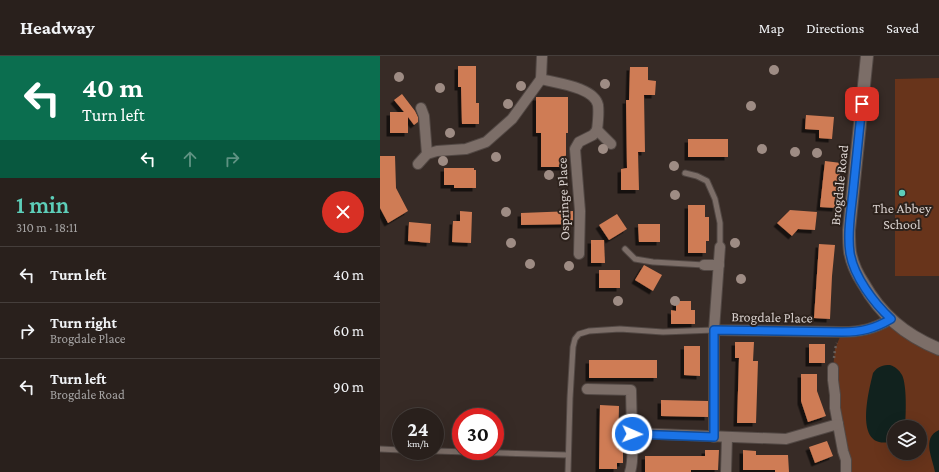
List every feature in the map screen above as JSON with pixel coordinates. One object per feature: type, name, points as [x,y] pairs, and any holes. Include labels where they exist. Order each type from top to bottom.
[{"type":"street","points":[[418,164],[427,154],[466,149],[486,142],[512,119],[541,79],[542,56]]},
{"type":"street","name":"Brogdale Road","points":[[867,56],[849,230],[850,253],[855,268],[871,298],[881,310],[917,339],[939,349]]},
{"type":"street","points":[[541,79],[585,90],[594,97],[598,104],[597,130],[611,144]]},
{"type":"street","points":[[421,108],[424,116],[427,154]]},
{"type":"street","name":"Ospringe Place","points":[[579,254],[580,211],[575,149],[579,142],[592,135],[597,130]]},
{"type":"street","name":"Brogdale Place","points":[[720,247],[714,330],[856,332],[881,325],[891,319]]},
{"type":"street","points":[[704,265],[718,265]]},
{"type":"street","points":[[714,330],[714,437]]},
{"type":"street","points":[[833,368],[838,424],[846,460],[846,472]]},
{"type":"street","points":[[587,389],[631,390],[632,465],[630,472]]},
{"type":"street","points":[[632,434],[786,438],[838,424]]},
{"type":"street","points":[[726,472],[727,437]]},
{"type":"lane","points":[[685,173],[697,176],[707,181],[715,199],[720,223],[720,247]]},
{"type":"lane","points":[[625,249],[635,259],[653,262],[704,265]]},
{"type":"lane","points":[[568,472],[570,398],[574,347],[575,339],[579,334],[589,330],[620,329],[664,332],[714,330]]},
{"type":"lane","points":[[380,449],[392,450]]},
{"type":"lane","points":[[444,451],[568,455]]},
{"type":"path","points":[[833,368],[835,349],[842,332]]},
{"type":"shaded area","points":[[939,78],[939,276],[895,276],[895,79]]},
{"type":"shaded area","points":[[891,319],[939,349],[939,472],[846,472],[833,368],[835,349],[842,332]]},
{"type":"water","points":[[885,365],[894,367],[902,375],[905,386],[906,415],[906,420],[887,420],[887,442],[881,442],[873,438],[868,430],[866,419],[868,394],[873,373],[881,366]]},
{"type":"water","points":[[939,430],[939,472],[935,472],[929,443],[930,438]]},
{"type":"building","points":[[458,66],[476,66],[476,103],[479,103],[479,124],[462,124],[461,87],[458,87]]},
{"type":"building","points":[[630,67],[648,67],[648,80],[656,81],[655,95],[644,95],[645,152],[638,152],[639,190],[621,190],[621,169],[627,168],[626,100],[629,100]]},
{"type":"building","points":[[402,94],[415,111],[418,117],[418,122],[414,125],[408,117],[408,133],[390,133],[390,112],[404,112],[394,100]]},
{"type":"building","points":[[536,97],[568,97],[566,167],[541,167],[541,133],[536,133]]},
{"type":"building","points":[[806,115],[834,117],[832,139],[819,138],[819,130],[805,129]]},
{"type":"building","points":[[688,139],[728,139],[728,157],[688,157]]},
{"type":"building","points":[[380,156],[395,156],[396,188],[408,211],[388,223],[380,208]]},
{"type":"building","points":[[825,161],[841,163],[836,208],[820,207]]},
{"type":"building","points":[[444,168],[474,168],[474,170],[476,170],[476,188],[454,188],[454,185],[444,185]]},
{"type":"building","points":[[688,205],[705,205],[705,217],[709,217],[709,241],[706,241],[706,253],[688,253]]},
{"type":"building","points":[[790,210],[817,212],[815,230],[798,229],[792,236],[777,223]]},
{"type":"building","points":[[460,211],[472,212],[471,243],[452,242],[453,221],[460,221]]},
{"type":"building","points":[[573,211],[573,224],[521,225],[521,213]]},
{"type":"building","points":[[617,214],[627,229],[609,240],[599,225]]},
{"type":"building","points":[[409,222],[431,224],[430,243],[408,241]]},
{"type":"building","points":[[638,224],[660,224],[660,242],[639,242]]},
{"type":"building","points":[[591,240],[604,240],[605,263],[591,263]]},
{"type":"building","points":[[819,244],[835,245],[830,319],[814,318]]},
{"type":"building","points":[[644,265],[662,275],[653,291],[635,280]]},
{"type":"building","points":[[599,270],[620,270],[620,288],[599,288]]},
{"type":"building","points":[[676,301],[691,301],[691,310],[695,310],[695,324],[671,324],[671,310],[676,311]]},
{"type":"building","points":[[735,342],[754,342],[753,361],[758,361],[756,423],[737,423],[739,358],[735,358]]},
{"type":"building","points":[[809,344],[825,344],[825,363],[809,363]]},
{"type":"building","points":[[684,346],[700,346],[700,376],[684,375]]},
{"type":"building","points":[[589,360],[657,360],[657,378],[589,378]]},
{"type":"building","points":[[801,374],[817,374],[817,391],[826,416],[808,422],[801,401]]},
{"type":"building","points":[[661,400],[708,401],[708,417],[661,416]]},
{"type":"building","points":[[600,405],[619,406],[618,449],[623,449],[623,463],[617,463],[617,469],[599,469]]},
{"type":"building","points":[[827,441],[833,456],[815,463],[809,447]]},
{"type":"building","points":[[705,450],[719,450],[718,470],[691,470],[691,472],[645,472],[645,456],[705,456]]},
{"type":"building","points":[[743,450],[756,451],[756,455],[788,455],[789,472],[775,472],[775,470],[743,470]]},
{"type":"place","name":"The Abbey School","points":[[902,193]]},
{"type":"route","points":[[632,434],[714,437],[714,330],[856,332],[881,325],[891,319],[871,298],[859,277],[850,253],[849,230],[862,104]]}]
